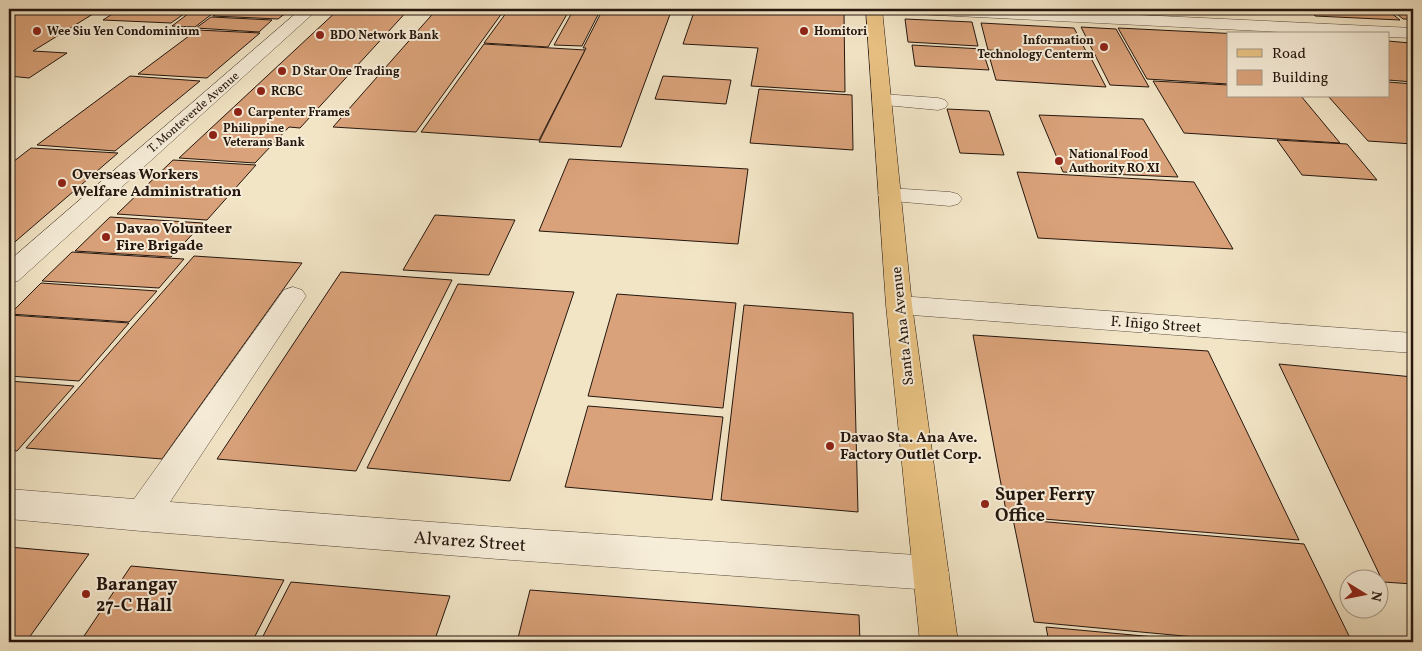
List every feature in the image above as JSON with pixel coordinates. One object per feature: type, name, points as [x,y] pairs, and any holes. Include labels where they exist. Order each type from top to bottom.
[{"type":"main road","name":"Santa Ana Avenue","points":[[874,9],[899,305],[938,642]]},
{"type":"street","name":"T. Monteverde Avenue","points":[[9,275],[310,9]]},
{"type":"street","points":[[915,9],[1413,33]]},
{"type":"street","points":[[882,100],[938,104]]},
{"type":"street","points":[[890,195],[950,199]]},
{"type":"street","points":[[141,516],[293,296]]},
{"type":"street","name":"F. Iñigo Street","points":[[899,305],[1413,343]]},
{"type":"street","name":"Alvarez Street","points":[[9,504],[141,516],[931,573]]},
{"type":"building","name":"Wee Siu Yen Condominium","points":[[9,9],[45,11],[49,9],[101,9],[33,51],[67,53],[29,78],[9,76]]},
{"type":"building","points":[[120,9],[191,9],[171,23],[103,20]]},
{"type":"building","points":[[193,9],[221,9],[216,13],[189,11]]},
{"type":"building","points":[[222,9],[291,9],[278,19],[213,16]]},
{"type":"building","points":[[339,9],[409,9],[300,128],[289,127],[255,163],[179,158]]},
{"type":"building","points":[[437,9],[505,9],[416,132],[333,127]]},
{"type":"building","points":[[509,9],[570,9],[548,47],[484,43]]},
{"type":"building","points":[[574,9],[601,9],[582,46],[554,45]]},
{"type":"building","points":[[603,9],[672,9],[621,147],[539,142],[586,48],[583,48]]},
{"type":"building","points":[[695,9],[752,9],[844,13],[845,92],[751,86],[758,48],[683,44]]},
{"type":"building","points":[[1115,9],[1164,9],[1166,11]]},
{"type":"building","points":[[1222,9],[1269,9],[1273,13],[1224,11]]},
{"type":"building","points":[[1308,9],[1386,9],[1400,20],[1315,16]]},
{"type":"building","points":[[1391,9],[1413,9],[1413,19],[1403,19]]},
{"type":"building","points":[[189,13],[212,14],[195,27],[172,26]]},
{"type":"building","points":[[211,17],[272,20],[259,32],[196,28]]},
{"type":"building","points":[[905,19],[972,22],[978,46],[908,42]]},
{"type":"building","points":[[981,23],[1074,28],[1088,55],[988,50]]},
{"type":"building","points":[[1081,27],[1116,29],[1149,87],[1110,85]]},
{"type":"building","points":[[1118,28],[1227,33],[1227,84],[1147,79]]},
{"type":"building","points":[[197,30],[260,33],[207,78],[138,74]]},
{"type":"building","points":[[1390,41],[1410,43],[1413,46],[1413,82],[1390,80]]},
{"type":"building","points":[[484,44],[585,50],[539,140],[421,132]]},
{"type":"building","points":[[912,45],[982,49],[989,70],[915,66]]},
{"type":"building","points":[[988,52],[1091,58],[1106,87],[996,80]]},
{"type":"building","points":[[130,76],[200,81],[115,151],[37,145]]},
{"type":"building","points":[[663,76],[731,80],[726,104],[655,99]]},
{"type":"building","points":[[1153,81],[1227,85],[1227,98],[1303,98],[1340,143],[1184,133]]},
{"type":"building","points":[[1390,82],[1413,84],[1413,144],[1368,141],[1330,98],[1390,98]]},
{"type":"building","points":[[759,89],[852,95],[853,150],[750,143]]},
{"type":"building","points":[[947,109],[989,111],[1004,155],[960,153]]},
{"type":"building","points":[[1039,115],[1143,119],[1178,177],[1063,172]]},
{"type":"building","points":[[1277,140],[1347,144],[1377,180],[1302,175]]},
{"type":"building","points":[[31,148],[118,153],[9,247],[9,165]]},
{"type":"building","points":[[569,159],[748,169],[738,244],[539,231]]},
{"type":"building","points":[[173,160],[256,165],[207,220],[117,214]]},
{"type":"building","points":[[1017,172],[1194,182],[1233,249],[1038,238]]},
{"type":"building","points":[[435,215],[515,220],[489,275],[403,270]]},
{"type":"building","points":[[110,217],[203,223],[171,257],[75,251]]},
{"type":"building","points":[[72,252],[184,259],[159,288],[42,281]]},
{"type":"building","points":[[194,256],[302,263],[162,459],[26,448]]},
{"type":"building","points":[[341,272],[452,280],[356,471],[217,459]]},
{"type":"building","points":[[41,283],[157,291],[129,322],[10,314]]},
{"type":"building","points":[[458,284],[574,292],[510,481],[367,468]]},
{"type":"building","points":[[617,294],[736,303],[723,408],[588,396]]},
{"type":"building","points":[[744,305],[853,313],[858,512],[721,500]]},
{"type":"building","points":[[9,315],[129,323],[79,381],[9,376]]},
{"type":"building","points":[[973,335],[1208,351],[1299,540],[1007,516]]},
{"type":"building","points":[[1279,364],[1413,377],[1413,584],[1390,582],[1390,568],[1376,568]]},
{"type":"building","points":[[9,381],[74,386],[17,451],[9,450]]},
{"type":"building","points":[[588,406],[723,417],[712,500],[565,487]]},
{"type":"building","points":[[1013,519],[1304,544],[1352,642],[1248,642],[1034,622]]},
{"type":"building","points":[[9,547],[89,554],[26,642],[9,642]]},
{"type":"building","points":[[131,566],[284,580],[252,642],[80,642]]},
{"type":"building","points":[[291,582],[450,596],[434,642],[260,642]]},
{"type":"building","points":[[530,590],[859,615],[860,642],[517,642]]},
{"type":"building","points":[[1046,627],[1209,642],[1049,642]]},
{"type":"place","name":"Wee Siu Yen Condominium","points":[[37,31]]},
{"type":"place","name":"Homitori","points":[[804,31]]},
{"type":"place","name":"BDO Network Bank","points":[[320,35]]},
{"type":"place","name":"Information Technology Centerm","points":[[1104,47]]},
{"type":"place","name":"D Star One Trading","points":[[282,71]]},
{"type":"place","name":"RCBC","points":[[261,91]]},
{"type":"place","name":"Carpenter Frames","points":[[238,112]]},
{"type":"place","name":"Philippine Veterans Bank","points":[[213,135]]},
{"type":"place","name":"National Food Authority RO XI","points":[[1059,161]]},
{"type":"place","name":"Overseas Workers Welfare Administration","points":[[62,183]]},
{"type":"place","name":"Davao Volunteer Fire Brigade","points":[[106,237]]},
{"type":"place","name":"Davao Sta. Ana Ave. Factory Outlet Corp.","points":[[830,446]]},
{"type":"place","name":"Super Ferry Office","points":[[985,504]]},
{"type":"place","name":"Barangay 27-C Hall","points":[[86,594]]}]
